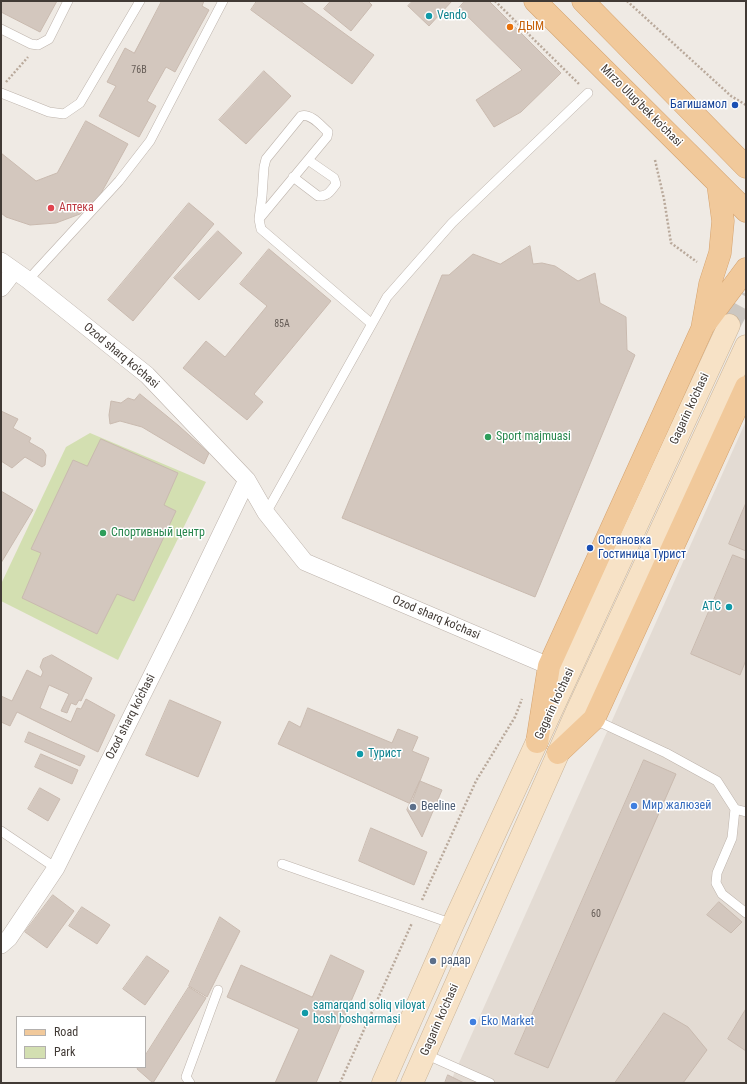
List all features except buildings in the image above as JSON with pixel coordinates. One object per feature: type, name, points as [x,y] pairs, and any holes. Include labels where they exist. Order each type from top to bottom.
[{"type":"main road","name":"Mirzo Ulug'bek ko'chasi","points":[[535,1],[746,211]]},
{"type":"main road","points":[[583,1],[742,159]]},
{"type":"main road","points":[[702,329],[710,284],[720,253],[724,221],[718,184]]},
{"type":"main road","points":[[537,742],[549,666],[702,329],[746,269]]},
{"type":"main road","points":[[702,329],[725,303],[738,295],[746,297]]},
{"type":"main road","name":"Gagarin ko'chasi","points":[[383,1083],[453,924],[729,325]]},
{"type":"main road","name":"Gagarin ko'chasi","points":[[412,1083],[558,753],[585,715],[746,346]]},
{"type":"main road","points":[[585,715],[746,387]]},
{"type":"street","name":"Ozod sharq ko'chasi","points":[[7,266],[28,280],[147,375],[248,480],[266,513],[305,562],[549,666]]},
{"type":"street","points":[[1,288],[7,266]]},
{"type":"street","name":"Ozod sharq ko'chasi","points":[[1,945],[8,938],[56,868],[248,480]]},
{"type":"lane","points":[[1,29],[31,44],[38,45],[49,40],[68,1]]},
{"type":"lane","points":[[1,93],[49,112],[64,114],[80,103],[140,1]]},
{"type":"lane","points":[[28,280],[119,180],[150,141],[223,1]]},
{"type":"lane","points":[[266,513],[388,297],[452,223],[588,93]]},
{"type":"lane","points":[[259,219],[328,134],[328,132],[316,122],[305,115],[301,116],[266,159],[259,219],[261,229],[372,324]]},
{"type":"lane","points":[[293,177],[318,196],[329,194],[336,184],[334,178],[308,160]]},
{"type":"lane","points":[[585,715],[666,754],[717,781],[736,809],[746,812]]},
{"type":"lane","points":[[736,809],[732,838],[717,872],[716,883],[722,894],[746,914]]},
{"type":"lane","points":[[1,831],[56,868]]},
{"type":"lane","points":[[282,864],[453,924]]},
{"type":"lane","points":[[190,1083],[186,1077],[218,990]]},
{"type":"lane","points":[[425,1054],[490,1083]]},
{"type":"path","points":[[495,1],[588,93]]},
{"type":"path","points":[[627,1],[731,96],[746,105]]},
{"type":"path","points":[[6,82],[38,45]]},
{"type":"path","points":[[655,160],[664,200],[671,243],[698,263]]},
{"type":"path","points":[[340,1083],[476,781],[515,717],[524,696]]},
{"type":"shaded area","points":[[746,421],[746,1083],[450,1083]]},
{"type":"green space","name":"Спортивный центр","points":[[90,433],[206,482],[118,660],[1,601],[1,584],[66,447]]},
{"type":"tunnel","points":[[729,325],[746,294]]},
{"type":"place","name":"Vendo","points":[[429,16]]},
{"type":"place","name":"ДЫМ","points":[[510,27]]},
{"type":"place","name":"Багишамол","points":[[735,105]]},
{"type":"place","name":"Аптека","points":[[51,208]]},
{"type":"place","name":"Sport majmuasi","points":[[488,437]]},
{"type":"place","name":"Спортивный центр","points":[[103,533]]},
{"type":"place","name":"Остановка Гостиница Турист","points":[[590,548]]},
{"type":"place","name":"ATC","points":[[729,607]]},
{"type":"place","name":"Турист","points":[[360,754]]},
{"type":"place","name":"Мир жалюзей","points":[[634,806]]},
{"type":"place","name":"Beeline","points":[[413,807]]},
{"type":"place","name":"радар","points":[[433,961]]},
{"type":"place","name":"samarqand soliq viloyat bosh boshqarmasi","points":[[305,1013]]},
{"type":"place","name":"Eko Market","points":[[473,1022]]}]
